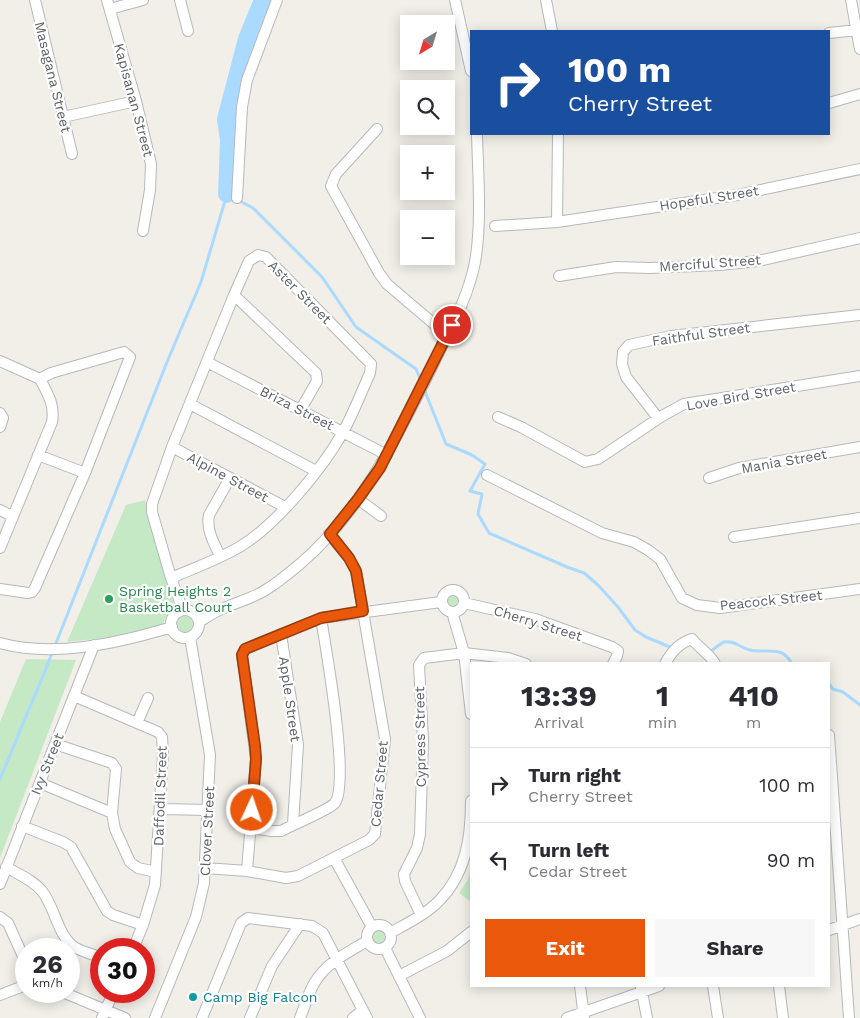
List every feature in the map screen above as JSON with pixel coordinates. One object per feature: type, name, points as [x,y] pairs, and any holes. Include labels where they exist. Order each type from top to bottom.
[{"type":"street","name":"Masagana Street","points":[[34,0],[72,154]]},
{"type":"street","points":[[109,4],[143,0]]},
{"type":"street","points":[[180,0],[188,31]]},
{"type":"street","points":[[237,198],[242,107],[247,80],[277,0]]},
{"type":"street","points":[[455,0],[470,67]]},
{"type":"street","points":[[546,0],[552,30]]},
{"type":"street","points":[[854,1],[856,30],[860,49]]},
{"type":"street","name":"Kapisanan Street","points":[[109,4],[151,164],[150,190],[143,231]]},
{"type":"street","points":[[830,33],[856,30]]},
{"type":"street","points":[[830,102],[860,94]]},
{"type":"street","points":[[63,116],[136,101]]},
{"type":"street","points":[[377,129],[336,174],[331,186],[387,284],[448,335]]},
{"type":"street","points":[[199,622],[220,610],[267,590],[302,563],[330,534],[358,499],[387,455],[448,335],[465,296],[476,256],[478,226],[477,135]]},
{"type":"street","points":[[557,222],[558,135]]},
{"type":"street","name":"Hopeful Street","points":[[495,226],[534,225],[736,195],[860,169]]},
{"type":"street","name":"Merciful Street","points":[[559,276],[616,267],[709,266],[758,261],[860,238]]},
{"type":"street","name":"Aster Street","points":[[171,578],[240,547],[257,535],[285,507],[316,471],[343,431],[370,373],[371,364],[266,258],[258,255],[249,260],[234,295],[172,447],[152,504],[152,512],[171,578],[183,610]]},
{"type":"street","points":[[234,295],[316,373],[317,381],[301,409]]},
{"type":"street","name":"Faithful Street","points":[[658,418],[626,377],[622,364],[623,352],[629,344],[671,336],[860,315]]},
{"type":"street","points":[[0,589],[28,593],[32,592],[35,588],[84,473],[130,357],[124,352],[40,379]]},
{"type":"street","points":[[0,361],[40,379],[53,404],[54,413],[0,548]]},
{"type":"street","name":"Briza Street","points":[[207,362],[387,455]]},
{"type":"street","name":"Love Bird Street","points":[[498,417],[521,427],[585,462],[598,459],[658,418],[684,404],[860,376]]},
{"type":"street","points":[[190,404],[316,471]]},
{"type":"street","points":[[0,414],[3,418],[0,427]]},
{"type":"street","name":"Alpine Street","points":[[172,447],[285,507]]},
{"type":"street","name":"Mania Street","points":[[710,478],[740,468],[860,447]]},
{"type":"street","points":[[38,454],[84,473]]},
{"type":"street","name":"Peacock Street","points":[[486,475],[602,533],[634,542],[648,550],[660,560],[682,598],[697,605],[720,608],[860,589]]},
{"type":"street","points":[[220,556],[208,529],[207,522],[230,478]]},
{"type":"street","points":[[358,499],[381,516]]},
{"type":"street","points":[[0,510],[12,516]]},
{"type":"street","points":[[734,537],[860,518]]},
{"type":"street","name":"Cedar Street","points":[[205,868],[247,871],[286,878],[298,876],[369,840],[375,834],[384,740],[356,571],[349,558],[330,534]]},
{"type":"street","points":[[456,590],[461,592],[464,603],[458,611],[447,611],[441,602],[442,596],[446,592],[456,590]]},
{"type":"street","points":[[247,871],[256,759],[242,655],[245,649],[321,618],[441,602]]},
{"type":"street","name":"Cherry Street","points":[[464,603],[535,619],[612,647],[618,651],[614,662]]},
{"type":"street","points":[[183,610],[189,610],[194,613],[199,622],[198,629],[190,637],[179,636],[174,633],[172,628],[174,616],[183,610]]},
{"type":"street","points":[[452,612],[464,653],[470,705]]},
{"type":"street","points":[[251,828],[281,831],[331,807],[336,799],[340,771],[338,741],[321,618]]},
{"type":"street","points":[[0,643],[40,648],[64,648],[125,640],[172,628]]},
{"type":"street","name":"Apple Street","points":[[281,634],[298,745],[293,824]]},
{"type":"street","name":"Clover Street","points":[[155,1018],[196,917],[203,893],[210,755],[190,637]]},
{"type":"street","points":[[666,662],[670,654],[683,641],[692,639],[713,658],[714,662]]},
{"type":"street","name":"Ivy Street","points":[[0,884],[94,645]]},
{"type":"street","name":"Cypress Street","points":[[421,915],[405,881],[404,874],[417,848],[420,834],[423,741],[419,665],[424,658],[464,653],[509,661]]},
{"type":"street","name":"Daffodil Street","points":[[74,696],[158,732],[162,737],[163,753],[155,885],[138,938]]},
{"type":"street","points":[[137,723],[148,698]]},
{"type":"street","points":[[56,744],[112,763],[115,766],[112,813],[115,829],[130,862],[138,868],[156,872]]},
{"type":"street","points":[[830,751],[849,1018]]},
{"type":"street","points":[[40,783],[112,813]]},
{"type":"street","points":[[160,808],[208,810]]},
{"type":"street","points":[[22,826],[71,847],[107,911],[143,926]]},
{"type":"street","points":[[390,933],[421,915],[438,902],[454,884],[466,854],[470,835]]},
{"type":"street","points":[[334,858],[372,927]]},
{"type":"street","points":[[6,867],[31,881],[41,890],[49,900],[70,943],[76,948],[90,954]]},
{"type":"street","points":[[0,917],[8,923],[15,939]]},
{"type":"street","points":[[202,1018],[243,920],[252,918],[300,924],[318,929],[323,934],[337,959],[365,1014],[353,1018]]},
{"type":"street","points":[[830,930],[860,919]]},
{"type":"street","points":[[250,1018],[272,966],[300,924]]},
{"type":"street","points":[[372,927],[383,926],[390,933]]},
{"type":"street","points":[[372,927],[369,931],[368,941],[375,949],[385,948],[389,944],[390,933]]},
{"type":"street","points":[[399,976],[448,951],[470,933]]},
{"type":"street","points":[[300,1018],[315,981],[326,968],[337,959],[368,941]]},
{"type":"street","points":[[385,948],[420,1018]]},
{"type":"street","points":[[580,987],[584,1015]]},
{"type":"street","points":[[566,1018],[584,1015],[642,990],[656,987]]},
{"type":"street","points":[[713,987],[718,1018]]},
{"type":"street","points":[[779,987],[783,1018]]},
{"type":"street","points":[[0,995],[15,989]]},
{"type":"street","points":[[642,990],[647,1018]]},
{"type":"street","points":[[80,1001],[104,1014],[125,1018]]},
{"type":"green space","points":[[145,500],[175,609],[167,615],[163,624],[121,636],[67,642],[126,505]]},
{"type":"green space","points":[[453,591],[460,594],[463,601],[460,608],[453,611],[446,608],[443,601],[446,594]]},
{"type":"green space","points":[[185,612],[194,615],[197,624],[194,633],[185,636],[176,633],[173,624],[176,615]]},
{"type":"green space","points":[[26,659],[76,660],[0,858],[0,722]]},
{"type":"green space","points":[[470,873],[470,901],[459,893]]},
{"type":"green space","points":[[379,927],[386,930],[389,937],[386,944],[379,947],[372,944],[369,937],[372,930]]},
{"type":"waterway","points":[[227,194],[229,140],[226,119],[247,39],[263,0]]},
{"type":"waterway","points":[[0,779],[45,671],[167,362],[201,282],[227,194],[253,208],[322,277],[356,327],[416,369],[422,383]]},
{"type":"waterway","points":[[424,389],[446,444],[472,455],[485,464],[470,491],[482,494],[478,514],[489,533],[584,573],[618,607],[635,630],[670,647]]},
{"type":"waterway","points":[[708,654],[720,644],[728,642],[750,650],[778,652],[783,654],[791,662]]},
{"type":"waterway","points":[[830,685],[833,689],[843,692],[860,705]]},
{"type":"place","name":"Spring Heights 2 Basketball Court","points":[[109,599]]},
{"type":"place","name":"Camp Big Falcon","points":[[193,997]]},
{"type":"route","points":[[252,810],[256,759],[243,652],[245,649],[321,618],[363,611],[356,571],[349,558],[330,534],[380,468],[452,325]]}]
